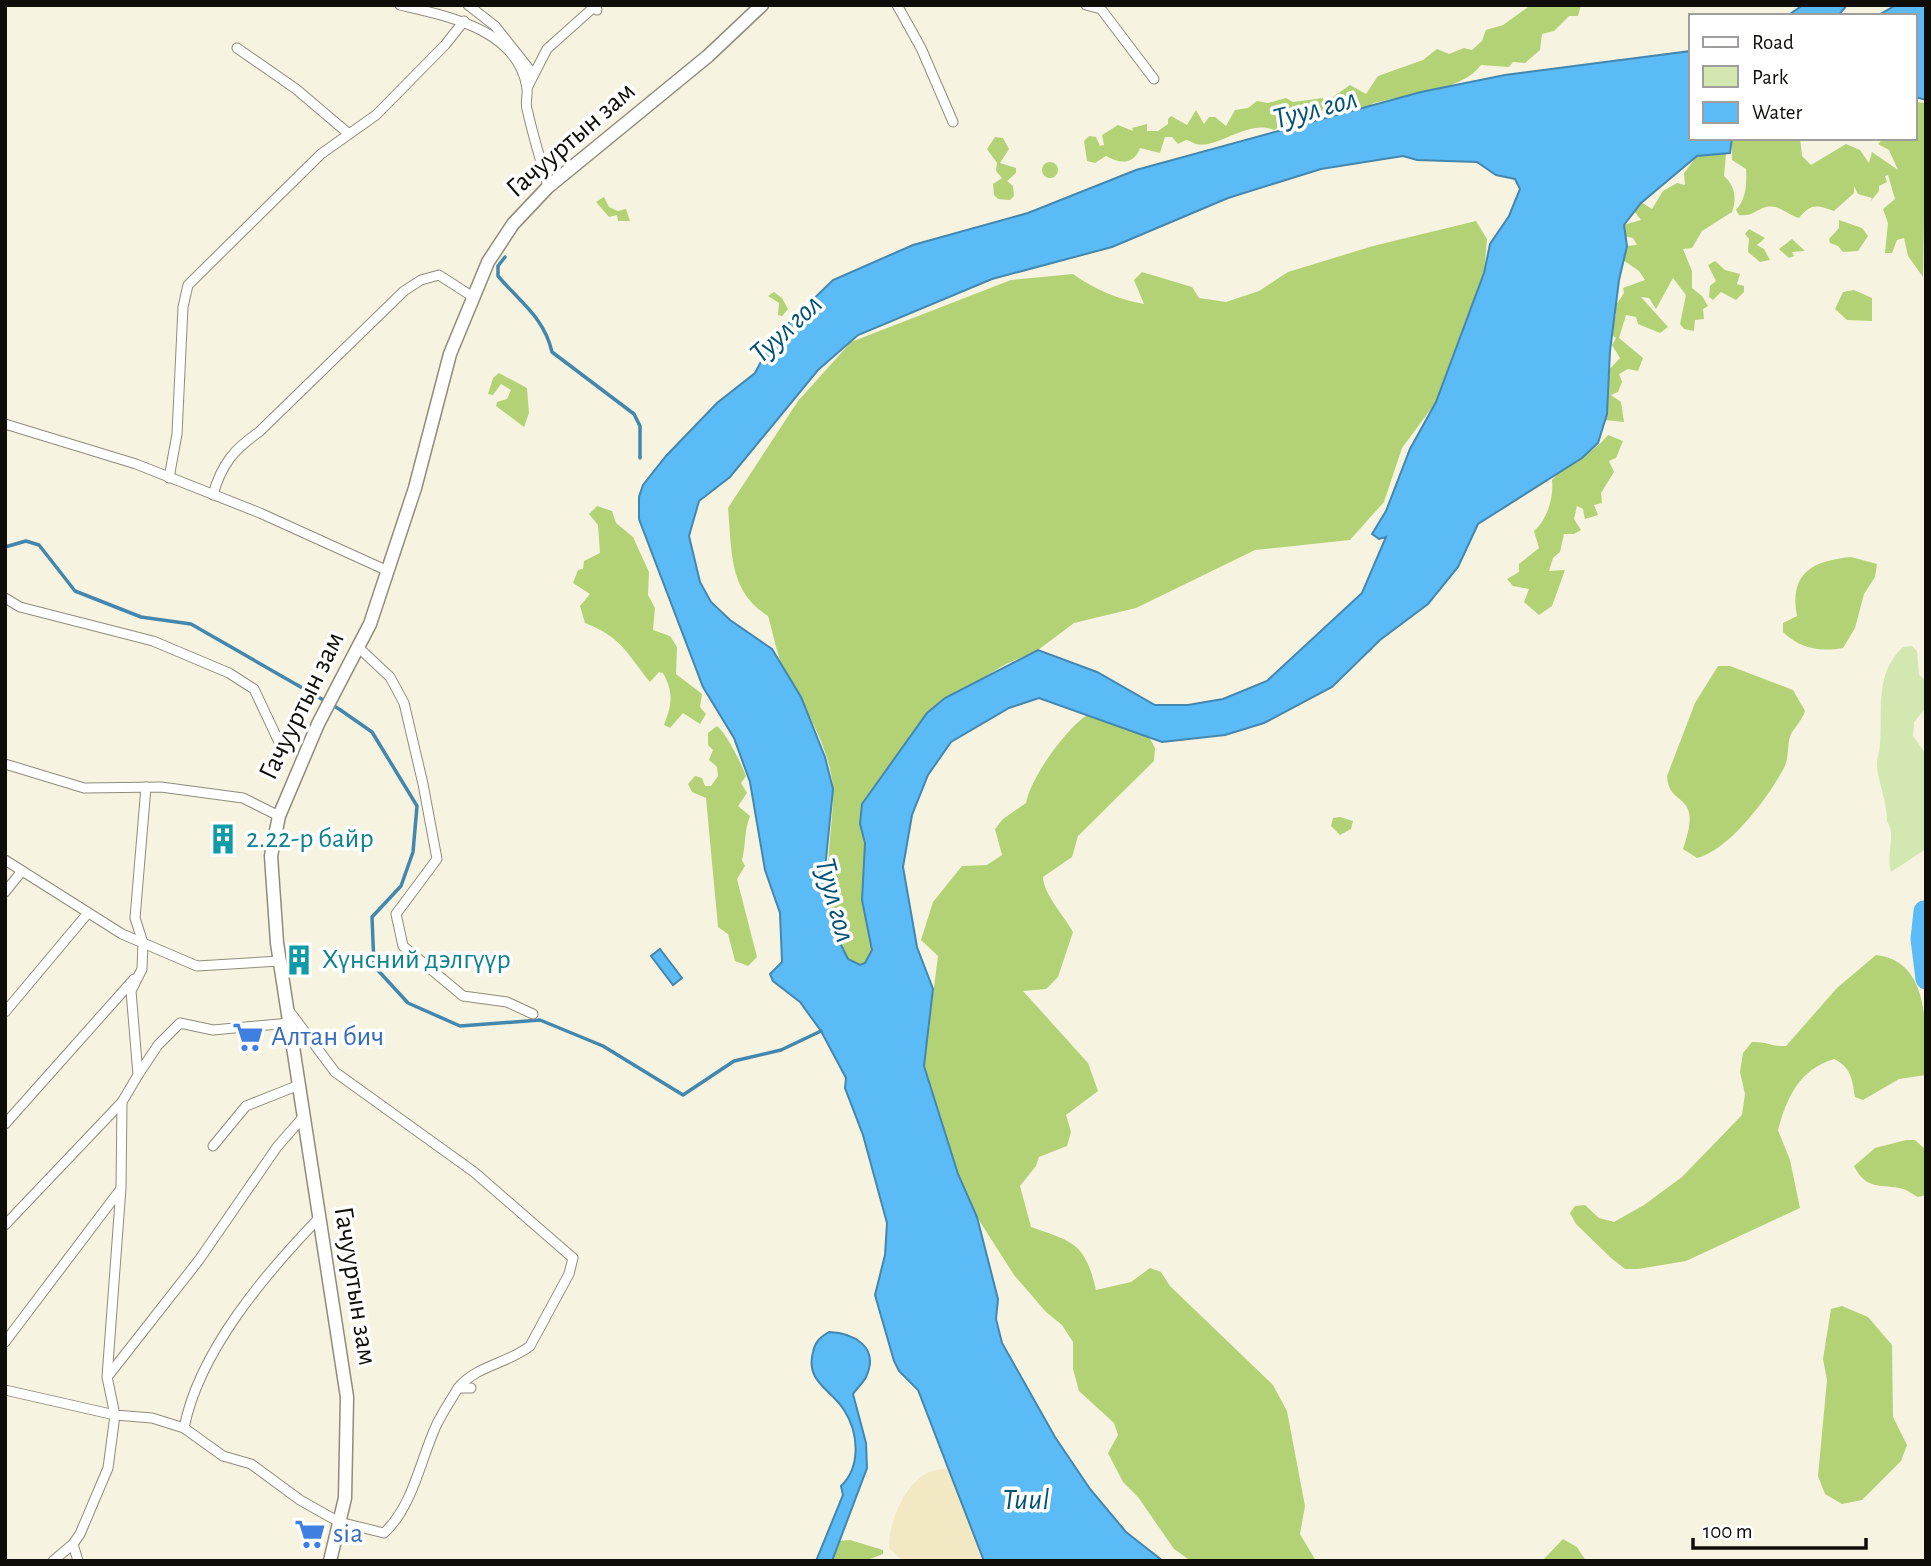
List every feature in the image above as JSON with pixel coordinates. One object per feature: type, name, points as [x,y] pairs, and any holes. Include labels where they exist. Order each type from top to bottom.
[{"type":"main road","name":"Гачууртын зам","points":[[330,1561],[345,1498],[347,1397],[280,961],[271,856],[279,816],[318,724],[370,624],[415,488],[450,354],[488,262],[513,224],[548,187],[708,56],[762,5]]},
{"type":"street","points":[[400,5],[464,21],[481,29],[507,51],[527,88]]},
{"type":"street","points":[[468,5],[495,26],[533,74]]},
{"type":"street","points":[[897,5],[921,48],[953,122]]},
{"type":"street","points":[[1086,5],[1101,9],[1154,79]]},
{"type":"street","points":[[548,187],[526,106],[527,88],[556,39],[594,7],[597,10]]},
{"type":"street","points":[[169,478],[177,434],[183,307],[188,285],[321,154],[376,115],[445,45],[464,21]]},
{"type":"street","points":[[237,48],[296,89],[349,134]]},
{"type":"street","points":[[212,495],[224,464],[235,449],[259,432],[404,291],[421,280],[439,275],[474,297]]},
{"type":"street","points":[[5,424],[135,464],[388,570]]},
{"type":"street","points":[[5,598],[20,607],[153,641],[229,673],[254,689],[279,743]]},
{"type":"street","points":[[358,648],[390,677],[404,704],[424,784],[437,859],[396,914],[403,946],[463,996],[508,1002],[533,1014]]},
{"type":"street","points":[[5,764],[84,788],[146,787],[243,798],[279,816]]},
{"type":"street","points":[[138,1076],[131,991],[142,969],[143,943],[135,918],[146,787]]},
{"type":"street","points":[[5,860],[88,913],[143,943],[197,966],[280,961]]},
{"type":"street","points":[[5,892],[23,871]]},
{"type":"street","points":[[5,1012],[88,913]]},
{"type":"street","points":[[5,1124],[142,969]]},
{"type":"street","points":[[5,1390],[115,1415],[152,1418],[184,1428],[223,1456],[251,1464],[300,1500],[339,1522],[384,1533],[395,1522],[420,1471],[437,1425],[458,1388],[480,1369],[520,1354],[530,1346],[569,1274],[573,1258],[474,1171],[335,1072],[287,1009]]},
{"type":"street","points":[[5,1225],[122,1102],[158,1045],[180,1023],[213,1030],[290,1023]]},
{"type":"street","points":[[213,1146],[246,1106],[299,1085]]},
{"type":"street","points":[[53,1561],[74,1544],[108,1468],[115,1415],[107,1377],[121,1188],[122,1102]]},
{"type":"street","points":[[107,1377],[199,1260],[276,1147],[304,1116]]},
{"type":"street","points":[[5,1342],[121,1188]]},
{"type":"street","points":[[184,1428],[189,1404],[230,1326],[281,1258],[320,1218]]},
{"type":"street","points":[[458,1388],[471,1388]]},
{"type":"street","points":[[74,1544],[78,1561]]},
{"type":"green space","points":[[1531,5],[1581,5],[1578,16],[1569,16],[1554,31],[1542,34],[1540,50],[1525,63],[1513,62],[1509,67],[1481,65],[1474,73],[1455,84],[1401,101],[1396,98],[1374,103],[1363,111],[1332,111],[1274,130],[1254,128],[1204,145],[1189,140],[1178,144],[1172,137],[1165,137],[1160,153],[1140,148],[1134,158],[1126,161],[1116,161],[1106,156],[1095,163],[1087,161],[1084,141],[1089,136],[1096,137],[1100,146],[1104,145],[1102,135],[1118,125],[1133,131],[1132,128],[1147,124],[1147,131],[1158,131],[1168,124],[1171,116],[1187,125],[1196,110],[1204,124],[1209,117],[1215,117],[1226,126],[1235,110],[1248,108],[1257,101],[1268,103],[1286,98],[1293,102],[1323,98],[1324,103],[1350,85],[1366,94],[1378,76],[1423,60],[1437,49],[1449,54],[1464,48],[1472,50],[1482,41],[1486,30],[1503,25]]},
{"type":"green space","points":[[1917,102],[1926,103],[1923,277],[1908,256],[1904,238],[1897,240],[1892,253],[1885,253],[1888,223],[1883,209],[1895,199],[1888,175],[1885,176],[1887,182],[1879,186],[1879,191],[1870,202],[1872,198],[1858,194],[1854,186],[1854,193],[1834,211],[1815,207],[1799,218],[1771,206],[1747,215],[1739,215],[1736,210],[1745,191],[1746,169],[1732,160],[1732,140],[1800,140],[1802,156],[1811,165],[1846,144],[1860,150],[1869,163],[1872,152],[1898,170],[1889,150],[1878,144],[1882,140],[1917,140]]},
{"type":"green space","points":[[995,137],[1003,138],[1009,149],[1000,163],[1016,168],[1016,173],[1007,181],[1013,186],[1014,196],[1010,200],[998,199],[994,195],[993,184],[1002,178],[996,171],[997,163],[987,149]]},
{"type":"green space","points":[[1726,154],[1724,176],[1734,192],[1732,212],[1702,231],[1692,248],[1683,249],[1692,271],[1692,288],[1702,296],[1708,306],[1703,309],[1704,319],[1695,320],[1694,331],[1684,329],[1680,324],[1686,295],[1673,278],[1656,309],[1649,298],[1641,297],[1668,327],[1660,333],[1638,324],[1636,317],[1626,315],[1619,338],[1643,358],[1638,371],[1628,369],[1619,374],[1622,382],[1618,392],[1611,395],[1621,402],[1624,422],[1605,420],[1606,373],[1620,358],[1612,345],[1616,338],[1610,334],[1609,318],[1616,316],[1616,305],[1624,293],[1623,288],[1645,280],[1639,271],[1623,260],[1627,246],[1637,245],[1633,238],[1625,236],[1624,225],[1641,220],[1634,211],[1641,202],[1652,209],[1663,191],[1677,183],[1685,185],[1684,173],[1697,156]]},
{"type":"green space","points":[[1050,162],[1058,170],[1050,178],[1042,170]]},
{"type":"green space","points":[[604,197],[609,207],[618,211],[626,209],[630,221],[618,221],[617,215],[609,217],[596,202]]},
{"type":"green space","points":[[1839,220],[1862,228],[1868,236],[1858,251],[1843,252],[1830,243],[1829,239],[1839,228]]},
{"type":"green space","points":[[1476,221],[1487,239],[1484,273],[1436,402],[1402,448],[1384,502],[1350,540],[1255,550],[1136,608],[1074,623],[1038,650],[1004,665],[927,713],[862,804],[860,824],[865,843],[862,899],[872,950],[865,964],[860,965],[844,953],[834,935],[829,912],[827,886],[833,790],[827,758],[781,661],[768,616],[755,606],[739,582],[730,539],[728,508],[798,401],[851,342],[1011,280],[1073,274],[1107,293],[1144,304],[1134,280],[1142,272],[1192,287],[1199,298],[1226,302],[1259,291],[1288,272],[1373,246]]},
{"type":"green space","points":[[1749,229],[1765,238],[1757,245],[1764,249],[1770,260],[1760,262],[1748,252],[1749,239],[1745,234]]},
{"type":"green space","points":[[1792,239],[1805,251],[1792,252],[1794,256],[1789,258],[1779,249]]},
{"type":"green space","points":[[1715,261],[1725,270],[1740,274],[1737,284],[1744,286],[1744,292],[1736,300],[1721,292],[1713,300],[1709,297],[1710,286],[1716,281],[1708,265]]},
{"type":"green space","points":[[1854,290],[1872,298],[1872,321],[1847,320],[1835,309],[1843,292]]},
{"type":"green space","points":[[774,292],[782,298],[788,309],[782,316],[778,315],[779,303],[768,296]]},
{"type":"green space","points":[[499,373],[527,388],[529,413],[524,427],[496,406],[497,402],[507,399],[511,390],[501,384],[493,395],[488,394],[493,378]]},
{"type":"green space","points":[[1608,435],[1623,441],[1616,458],[1609,461],[1614,472],[1601,493],[1602,503],[1594,505],[1598,515],[1585,519],[1583,509],[1577,506],[1574,519],[1581,530],[1574,534],[1564,534],[1560,552],[1553,558],[1549,571],[1565,570],[1552,606],[1539,615],[1524,602],[1529,589],[1513,586],[1507,579],[1519,572],[1519,564],[1539,548],[1534,531],[1549,508],[1552,480]]},
{"type":"green space","points":[[597,506],[612,511],[616,523],[633,537],[649,572],[648,595],[655,608],[653,630],[670,636],[677,647],[676,674],[702,694],[700,707],[706,714],[700,724],[683,713],[670,728],[664,725],[671,699],[663,673],[659,672],[650,682],[616,640],[585,623],[580,606],[590,594],[573,583],[578,570],[583,569],[584,561],[600,553],[598,525],[589,514]]},
{"type":"green space","points":[[1851,557],[1877,564],[1875,577],[1864,594],[1855,628],[1843,648],[1811,648],[1790,638],[1783,632],[1783,623],[1797,616],[1795,601],[1800,579],[1815,566]]},
{"type":"green space","points":[[1912,646],[1917,651],[1919,675],[1926,681],[1926,708],[1914,722],[1913,736],[1926,754],[1926,849],[1891,872],[1891,833],[1877,764],[1882,693],[1884,680],[1894,657],[1903,647]]},
{"type":"green space","points":[[1718,666],[1730,666],[1793,690],[1805,711],[1791,734],[1785,766],[1759,806],[1723,844],[1697,858],[1683,849],[1690,817],[1688,808],[1669,786],[1667,776],[1695,703]]},
{"type":"green space","points":[[1087,715],[1149,737],[1155,748],[1154,761],[1078,836],[1072,857],[1043,877],[1050,898],[1073,932],[1058,977],[1046,989],[1023,991],[1088,1063],[1098,1091],[1066,1115],[1071,1132],[1067,1146],[1039,1157],[1036,1166],[1020,1186],[1031,1227],[1076,1246],[1087,1262],[1096,1290],[1131,1282],[1150,1268],[1161,1272],[1170,1286],[1273,1385],[1287,1411],[1305,1506],[1300,1534],[1316,1561],[1191,1561],[1174,1549],[1138,1497],[1123,1482],[1108,1453],[1118,1435],[1114,1423],[1079,1391],[1073,1369],[1073,1342],[1062,1325],[1046,1312],[1014,1275],[977,1217],[958,1174],[924,1066],[938,956],[921,940],[933,902],[962,866],[987,865],[1002,855],[995,829],[1003,819],[1026,803],[1035,780],[1050,755],[1069,731]]},
{"type":"green space","points":[[717,726],[729,742],[746,776],[741,783],[747,793],[738,806],[750,816],[742,860],[745,866],[737,879],[757,957],[748,966],[735,961],[728,934],[718,927],[706,798],[692,792],[688,784],[695,776],[702,778],[705,786],[711,786],[718,776],[717,767],[709,760],[713,750],[708,745],[708,733]]},
{"type":"green space","points":[[1333,818],[1353,821],[1351,829],[1340,835],[1331,826]]},
{"type":"green space","points":[[1876,955],[1894,960],[1907,970],[1916,984],[1925,1019],[1926,1075],[1899,1079],[1863,1100],[1855,1097],[1852,1079],[1844,1066],[1834,1059],[1812,1070],[1803,1078],[1790,1096],[1778,1130],[1790,1160],[1800,1208],[1686,1261],[1638,1269],[1625,1269],[1576,1224],[1570,1213],[1575,1206],[1585,1205],[1599,1218],[1614,1222],[1644,1205],[1682,1177],[1742,1115],[1745,1094],[1740,1072],[1743,1053],[1752,1042],[1786,1046],[1837,988]]},
{"type":"green space","points":[[1915,1140],[1926,1150],[1926,1195],[1918,1197],[1907,1190],[1870,1183],[1864,1180],[1854,1166],[1875,1148]]},
{"type":"green space","points":[[1842,1306],[1868,1317],[1892,1345],[1893,1417],[1907,1445],[1901,1461],[1862,1500],[1842,1504],[1825,1494],[1818,1476],[1827,1380],[1823,1359],[1831,1309]]},
{"type":"green space","points":[[1563,1539],[1577,1547],[1586,1561],[1542,1561]]},
{"type":"green space","points":[[850,1540],[883,1550],[883,1554],[865,1561],[832,1561],[839,1541]]},
{"type":"sand","points":[[950,1467],[984,1561],[903,1561],[889,1548],[891,1528],[900,1505],[920,1477]]},
{"type":"water","points":[[1803,5],[1847,5],[1840,14],[1790,14]]},
{"type":"water","points":[[1896,5],[1926,5],[1926,100],[1917,98],[1917,14],[1880,14]]},
{"type":"water","points":[[1689,51],[1689,140],[1732,140],[1730,153],[1697,156],[1641,203],[1624,225],[1627,246],[1619,280],[1610,351],[1607,414],[1598,443],[1582,458],[1478,524],[1458,567],[1428,604],[1380,640],[1332,687],[1264,723],[1225,735],[1162,742],[1039,698],[1009,708],[951,742],[928,775],[912,815],[903,867],[917,947],[933,989],[924,1066],[958,1174],[977,1217],[998,1299],[996,1319],[1002,1343],[1055,1437],[1090,1489],[1126,1532],[1163,1561],[984,1561],[918,1390],[899,1371],[894,1361],[875,1295],[885,1255],[887,1223],[863,1135],[845,1088],[846,1078],[821,1031],[800,1002],[773,981],[770,974],[782,962],[780,913],[765,870],[750,782],[734,738],[703,687],[639,519],[639,497],[643,485],[666,456],[717,403],[755,373],[774,337],[833,280],[913,245],[1028,213],[1136,170],[1421,92],[1505,75]],"holes":[[[1403,156],[1417,160],[1477,162],[1496,175],[1515,179],[1520,189],[1509,216],[1490,244],[1484,273],[1436,402],[1410,449],[1386,511],[1372,534],[1379,539],[1386,537],[1362,593],[1267,681],[1223,699],[1188,705],[1155,705],[1097,672],[1038,650],[945,698],[927,713],[862,804],[860,824],[865,843],[862,900],[872,950],[865,963],[860,965],[848,959],[834,931],[827,901],[825,869],[833,789],[825,757],[801,697],[772,649],[730,620],[711,602],[700,582],[689,536],[699,501],[730,477],[818,370],[858,335],[992,279],[1112,247],[1228,198],[1321,169]]]},
{"type":"water","points":[[660,949],[682,978],[673,985],[651,956]]},
{"type":"water","points":[[829,1332],[855,1339],[867,1350],[870,1357],[866,1377],[853,1394],[866,1443],[867,1468],[832,1561],[816,1561],[843,1495],[841,1486],[852,1469],[856,1450],[849,1419],[813,1371],[815,1345]]},
{"type":"waterway","points":[[505,257],[498,266],[498,276],[537,319],[552,352],[634,414],[640,426],[640,458]]},
{"type":"waterway","points":[[5,547],[26,541],[39,545],[75,591],[141,617],[191,624],[339,709],[372,732],[417,806],[413,852],[401,886],[372,917],[374,966],[408,1003],[460,1026],[540,1020],[603,1046],[683,1095],[734,1061],[781,1050],[821,1031]]},
{"type":"waterway","points":[[1924,911],[1921,939],[1926,979]]},
{"type":"place","name":"2.22-р байр","points":[[223,839]]},
{"type":"place","name":"Хүнсний дэлгүүр","points":[[299,960]]},
{"type":"place","name":"Алтан бич","points":[[248,1037]]},
{"type":"place","name":"sia","points":[[310,1534]]},
{"type":"water label","name":"Туул гол","points":[[1315,109]]},
{"type":"water label","name":"Туул гол","points":[[786,329]]},
{"type":"water label","name":"Туул гол","points":[[835,900]]},
{"type":"water label","name":"Tuul","points":[[1026,1500]]}]
